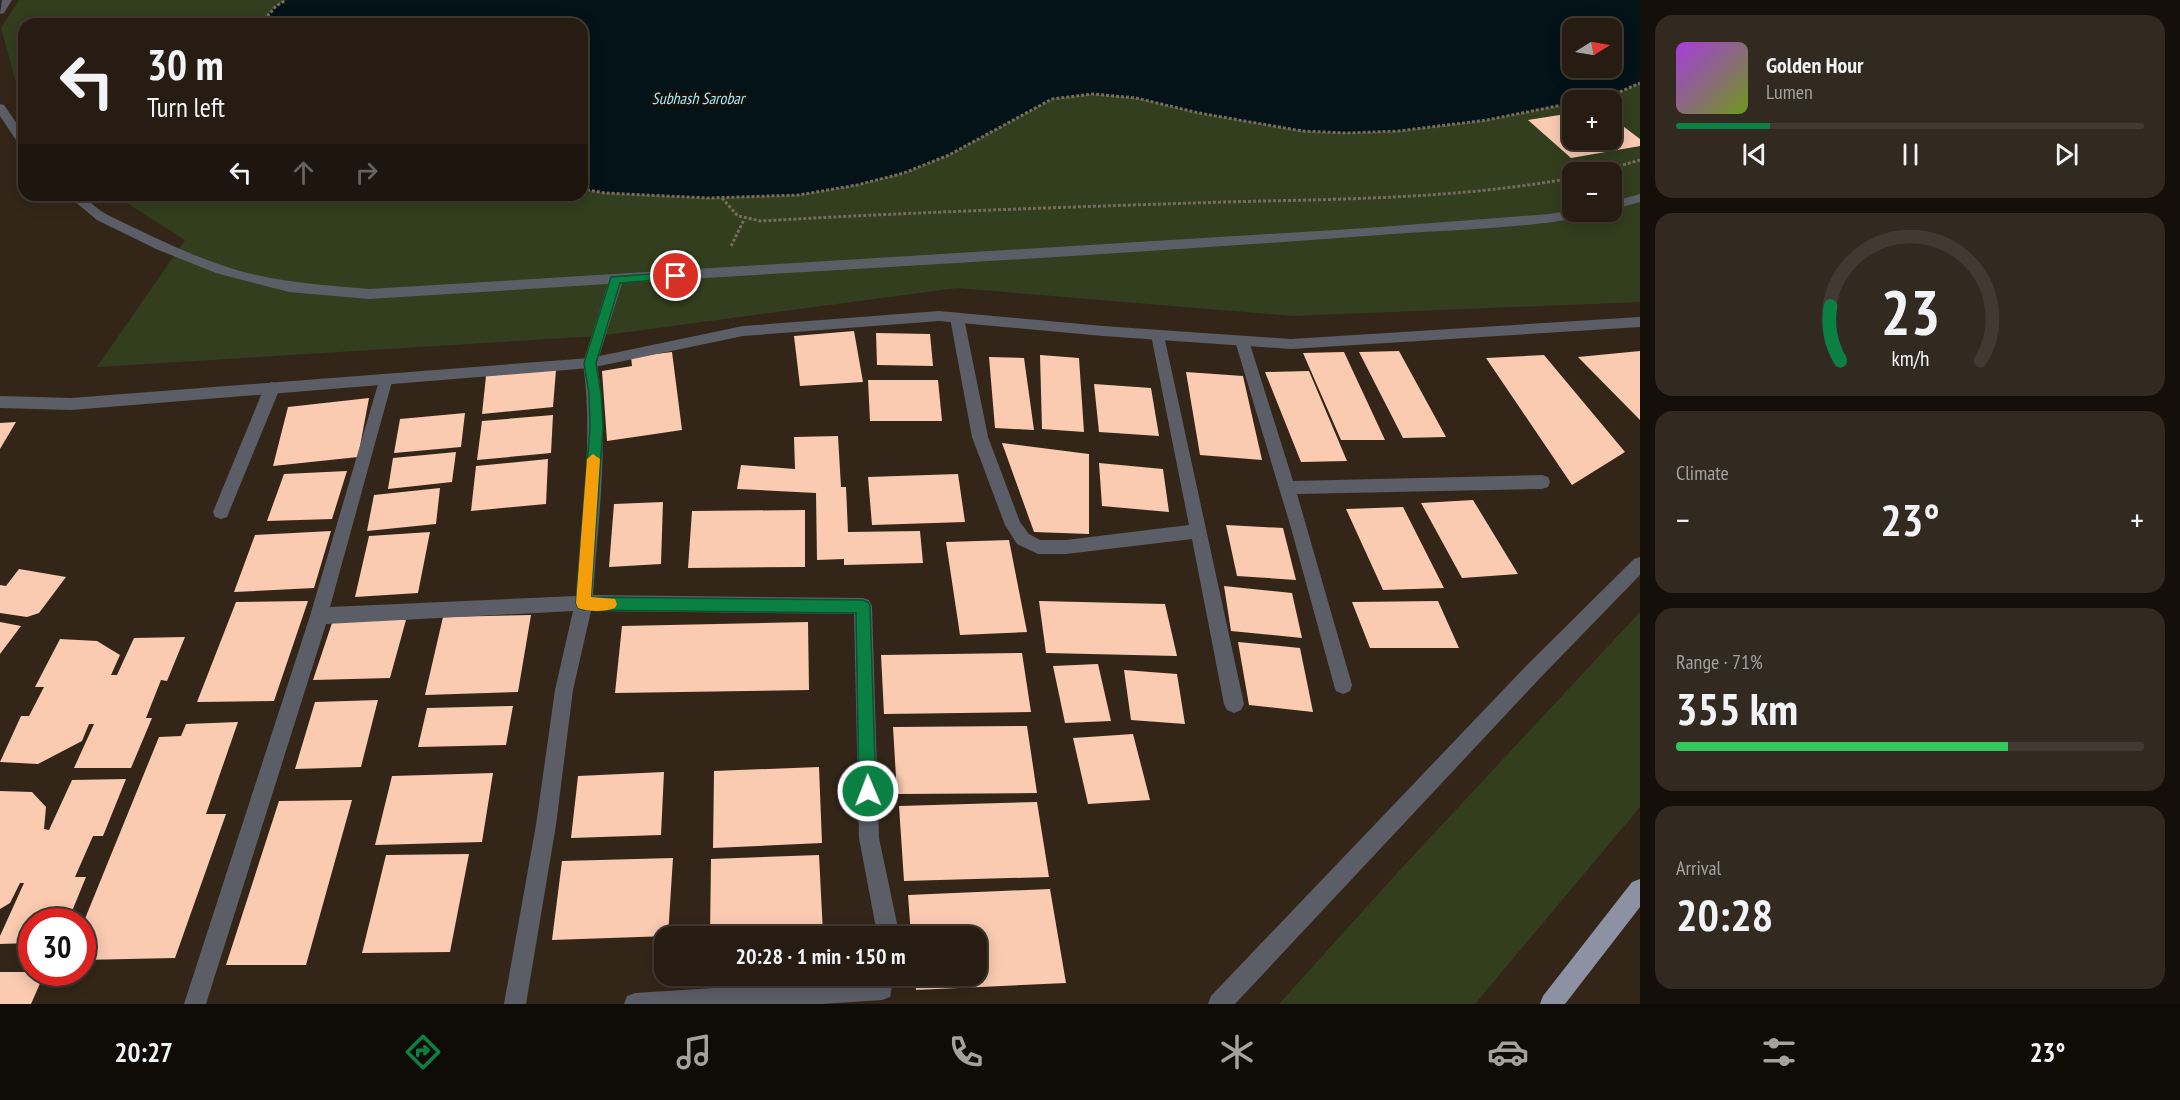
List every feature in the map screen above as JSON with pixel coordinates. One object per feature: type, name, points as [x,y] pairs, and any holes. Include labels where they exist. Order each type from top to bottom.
[{"type":"main road","points":[[1551,1004],[1640,890]]},
{"type":"street","points":[[0,11],[7,0]]},
{"type":"street","points":[[0,107],[18,134]]},
{"type":"street","points":[[1622,203],[1640,198]]},
{"type":"street","points":[[82,201],[102,217],[161,246],[221,270],[289,287],[369,294],[1378,231],[1562,216]]},
{"type":"street","points":[[515,1004],[546,825],[564,690],[584,603],[596,427],[595,394],[590,363],[615,280]]},
{"type":"street","points":[[0,402],[71,404],[590,363],[743,331],[939,316],[1291,344],[1640,322]]},
{"type":"street","points":[[957,318],[980,436],[1013,525],[1023,539],[1038,547],[1066,547],[1198,531]]},
{"type":"street","points":[[1158,335],[1234,704]]},
{"type":"street","points":[[1242,340],[1343,685]]},
{"type":"street","points":[[195,1004],[319,616],[386,378]]},
{"type":"street","points":[[221,512],[272,388]]},
{"type":"street","points":[[1287,488],[1542,482]]},
{"type":"street","points":[[1219,1004],[1535,670],[1640,564]]},
{"type":"street","points":[[319,616],[584,603],[863,606],[869,838],[887,926]]},
{"type":"street","points":[[635,1004],[882,988],[882,986]]},
{"type":"path","points":[[266,18],[276,6],[286,0]]},
{"type":"path","points":[[1622,90],[1640,82]]},
{"type":"path","points":[[588,190],[605,193],[722,198],[798,195],[857,185],[904,173],[949,154],[1052,99],[1094,94],[1136,98],[1199,112],[1302,130],[1346,133],[1399,131],[1487,120],[1562,105]]},
{"type":"path","points":[[1622,165],[1640,160]]},
{"type":"path","points":[[722,198],[731,211],[744,220],[761,221],[1043,208],[1402,198],[1509,189],[1562,180]]},
{"type":"green space","points":[[19,0],[1640,0],[1640,302],[1293,316],[957,288],[598,336],[97,367],[185,240],[123,201],[588,201],[588,18],[18,18],[18,89],[1,28]]},
{"type":"green space","points":[[1640,612],[1640,807],[1475,1004],[1279,1004],[1399,871]]},
{"type":"water","name":"Subhash Sarobar","points":[[286,0],[1640,0],[1640,83],[1622,91],[1562,90],[1562,105],[1487,120],[1399,131],[1346,133],[1302,131],[1199,113],[1136,98],[1093,94],[1052,99],[949,155],[904,173],[857,185],[799,195],[708,198],[605,193],[588,190],[588,18],[266,18],[276,6]]},
{"type":"building","points":[[1562,115],[1562,150],[1617,150],[1571,158],[1528,120]]},
{"type":"building","points":[[1622,125],[1640,139],[1640,146],[1622,149]]},
{"type":"building","points":[[854,331],[863,382],[800,386],[794,336]]},
{"type":"building","points":[[876,333],[930,334],[933,366],[877,365]]},
{"type":"building","points":[[1399,351],[1446,437],[1403,438],[1359,352]]},
{"type":"building","points":[[1640,351],[1640,420],[1578,357]]},
{"type":"building","points":[[672,352],[682,430],[607,441],[602,371],[632,366],[631,357]]},
{"type":"building","points":[[1344,352],[1385,440],[1341,440],[1303,353]]},
{"type":"building","points":[[1040,355],[1079,358],[1084,432],[1042,429]]},
{"type":"building","points":[[1544,355],[1625,452],[1572,485],[1486,358]]},
{"type":"building","points":[[989,357],[1024,358],[1034,430],[995,428]]},
{"type":"building","points":[[556,370],[553,407],[482,414],[486,376]]},
{"type":"building","points":[[1309,371],[1347,461],[1301,462],[1265,372]]},
{"type":"building","points":[[1186,372],[1243,376],[1262,460],[1200,455]]},
{"type":"building","points":[[868,380],[938,380],[942,421],[870,421]]},
{"type":"building","points":[[1094,384],[1151,388],[1159,436],[1099,432]]},
{"type":"building","points":[[369,398],[358,457],[273,466],[288,407]]},
{"type":"building","points":[[465,413],[461,447],[394,453],[400,419]]},
{"type":"building","points":[[553,415],[551,453],[477,460],[482,421]]},
{"type":"building","points":[[16,422],[0,449],[0,423]]},
{"type":"building","points":[[838,436],[841,487],[846,487],[848,532],[920,531],[923,563],[844,565],[844,559],[817,560],[816,493],[737,489],[741,465],[795,469],[794,437]]},
{"type":"building","points":[[1002,443],[1089,454],[1089,534],[1034,532]]},
{"type":"building","points":[[456,452],[452,482],[388,489],[393,458]]},
{"type":"building","points":[[548,459],[546,504],[471,511],[476,466]]},
{"type":"building","points":[[1099,463],[1163,469],[1169,512],[1102,506]]},
{"type":"building","points":[[347,471],[332,519],[267,521],[284,474]]},
{"type":"building","points":[[958,474],[965,522],[872,525],[868,477]]},
{"type":"building","points":[[440,488],[436,524],[367,531],[374,495]]},
{"type":"building","points":[[1473,500],[1518,574],[1462,578],[1421,503]]},
{"type":"building","points":[[663,502],[661,564],[609,567],[614,504]]},
{"type":"building","points":[[1403,507],[1444,588],[1383,590],[1346,509]]},
{"type":"building","points":[[805,510],[805,567],[688,568],[692,511]]},
{"type":"building","points":[[1226,525],[1283,528],[1296,580],[1237,576]]},
{"type":"building","points":[[331,531],[314,588],[234,592],[255,535]]},
{"type":"building","points":[[430,532],[418,593],[355,597],[369,536]]},
{"type":"building","points":[[1009,540],[1027,632],[960,635],[946,542]]},
{"type":"building","points":[[19,569],[66,577],[39,613],[27,617],[0,613],[0,585],[6,586]]},
{"type":"building","points":[[1224,586],[1292,593],[1302,638],[1231,631]]},
{"type":"building","points":[[308,601],[274,701],[197,702],[236,602]]},
{"type":"building","points":[[1039,601],[1165,604],[1177,656],[1046,653]]},
{"type":"building","points":[[1438,601],[1459,648],[1370,648],[1352,602]]},
{"type":"building","points":[[531,615],[518,692],[425,695],[443,617]]},
{"type":"building","points":[[333,620],[406,620],[390,678],[313,680]]},
{"type":"building","points":[[0,622],[21,626],[0,654]]},
{"type":"building","points":[[808,622],[809,690],[615,693],[622,626]]},
{"type":"building","points":[[185,637],[167,681],[161,680],[146,718],[152,718],[131,768],[74,768],[94,724],[89,724],[82,741],[38,764],[0,762],[21,716],[29,716],[44,687],[35,687],[60,639],[97,641],[120,655],[111,675],[117,675],[134,638]]},
{"type":"building","points":[[1238,642],[1300,648],[1313,712],[1249,705]]},
{"type":"building","points":[[1022,653],[1031,712],[884,714],[881,655]]},
{"type":"building","points":[[1098,664],[1111,721],[1065,723],[1053,666]]},
{"type":"building","points":[[1124,670],[1177,674],[1185,724],[1131,720]]},
{"type":"building","points":[[378,700],[361,767],[295,769],[315,702]]},
{"type":"building","points":[[513,706],[506,745],[418,747],[427,708]]},
{"type":"building","points":[[238,722],[206,814],[226,814],[175,958],[96,960],[96,908],[89,908],[159,737],[181,736],[186,724]]},
{"type":"building","points":[[1027,726],[1037,793],[897,794],[893,727]]},
{"type":"building","points":[[1133,734],[1150,800],[1088,804],[1073,738]]},
{"type":"building","points":[[819,767],[822,843],[713,848],[714,771]]},
{"type":"building","points":[[664,772],[661,835],[571,838],[578,776]]},
{"type":"building","points":[[493,773],[482,842],[375,845],[392,776]]},
{"type":"building","points":[[126,779],[103,836],[93,836],[75,877],[86,877],[73,908],[18,908],[18,943],[0,944],[0,936],[24,883],[20,883],[10,903],[0,909],[0,791],[32,792],[46,807],[44,829],[49,830],[72,780]]},
{"type":"building","points":[[352,800],[306,965],[226,965],[279,801]]},
{"type":"building","points":[[1037,802],[1049,877],[904,881],[899,806]]},
{"type":"building","points":[[469,854],[450,952],[362,953],[386,855]]},
{"type":"building","points":[[819,855],[823,926],[710,926],[711,859]]},
{"type":"building","points":[[673,858],[669,926],[654,926],[654,936],[552,940],[562,861]]},
{"type":"building","points":[[1050,889],[1066,983],[916,990],[916,986],[987,986],[987,926],[910,926],[908,895]]},
{"type":"building","points":[[0,972],[18,972],[18,986],[39,986],[31,1004],[0,1004]]},
{"type":"slow traffic","points":[[593,459],[584,603],[610,604]]},
{"type":"route","points":[[676,276],[615,280],[590,363],[595,394],[596,427],[584,603],[863,606],[868,791]]}]
